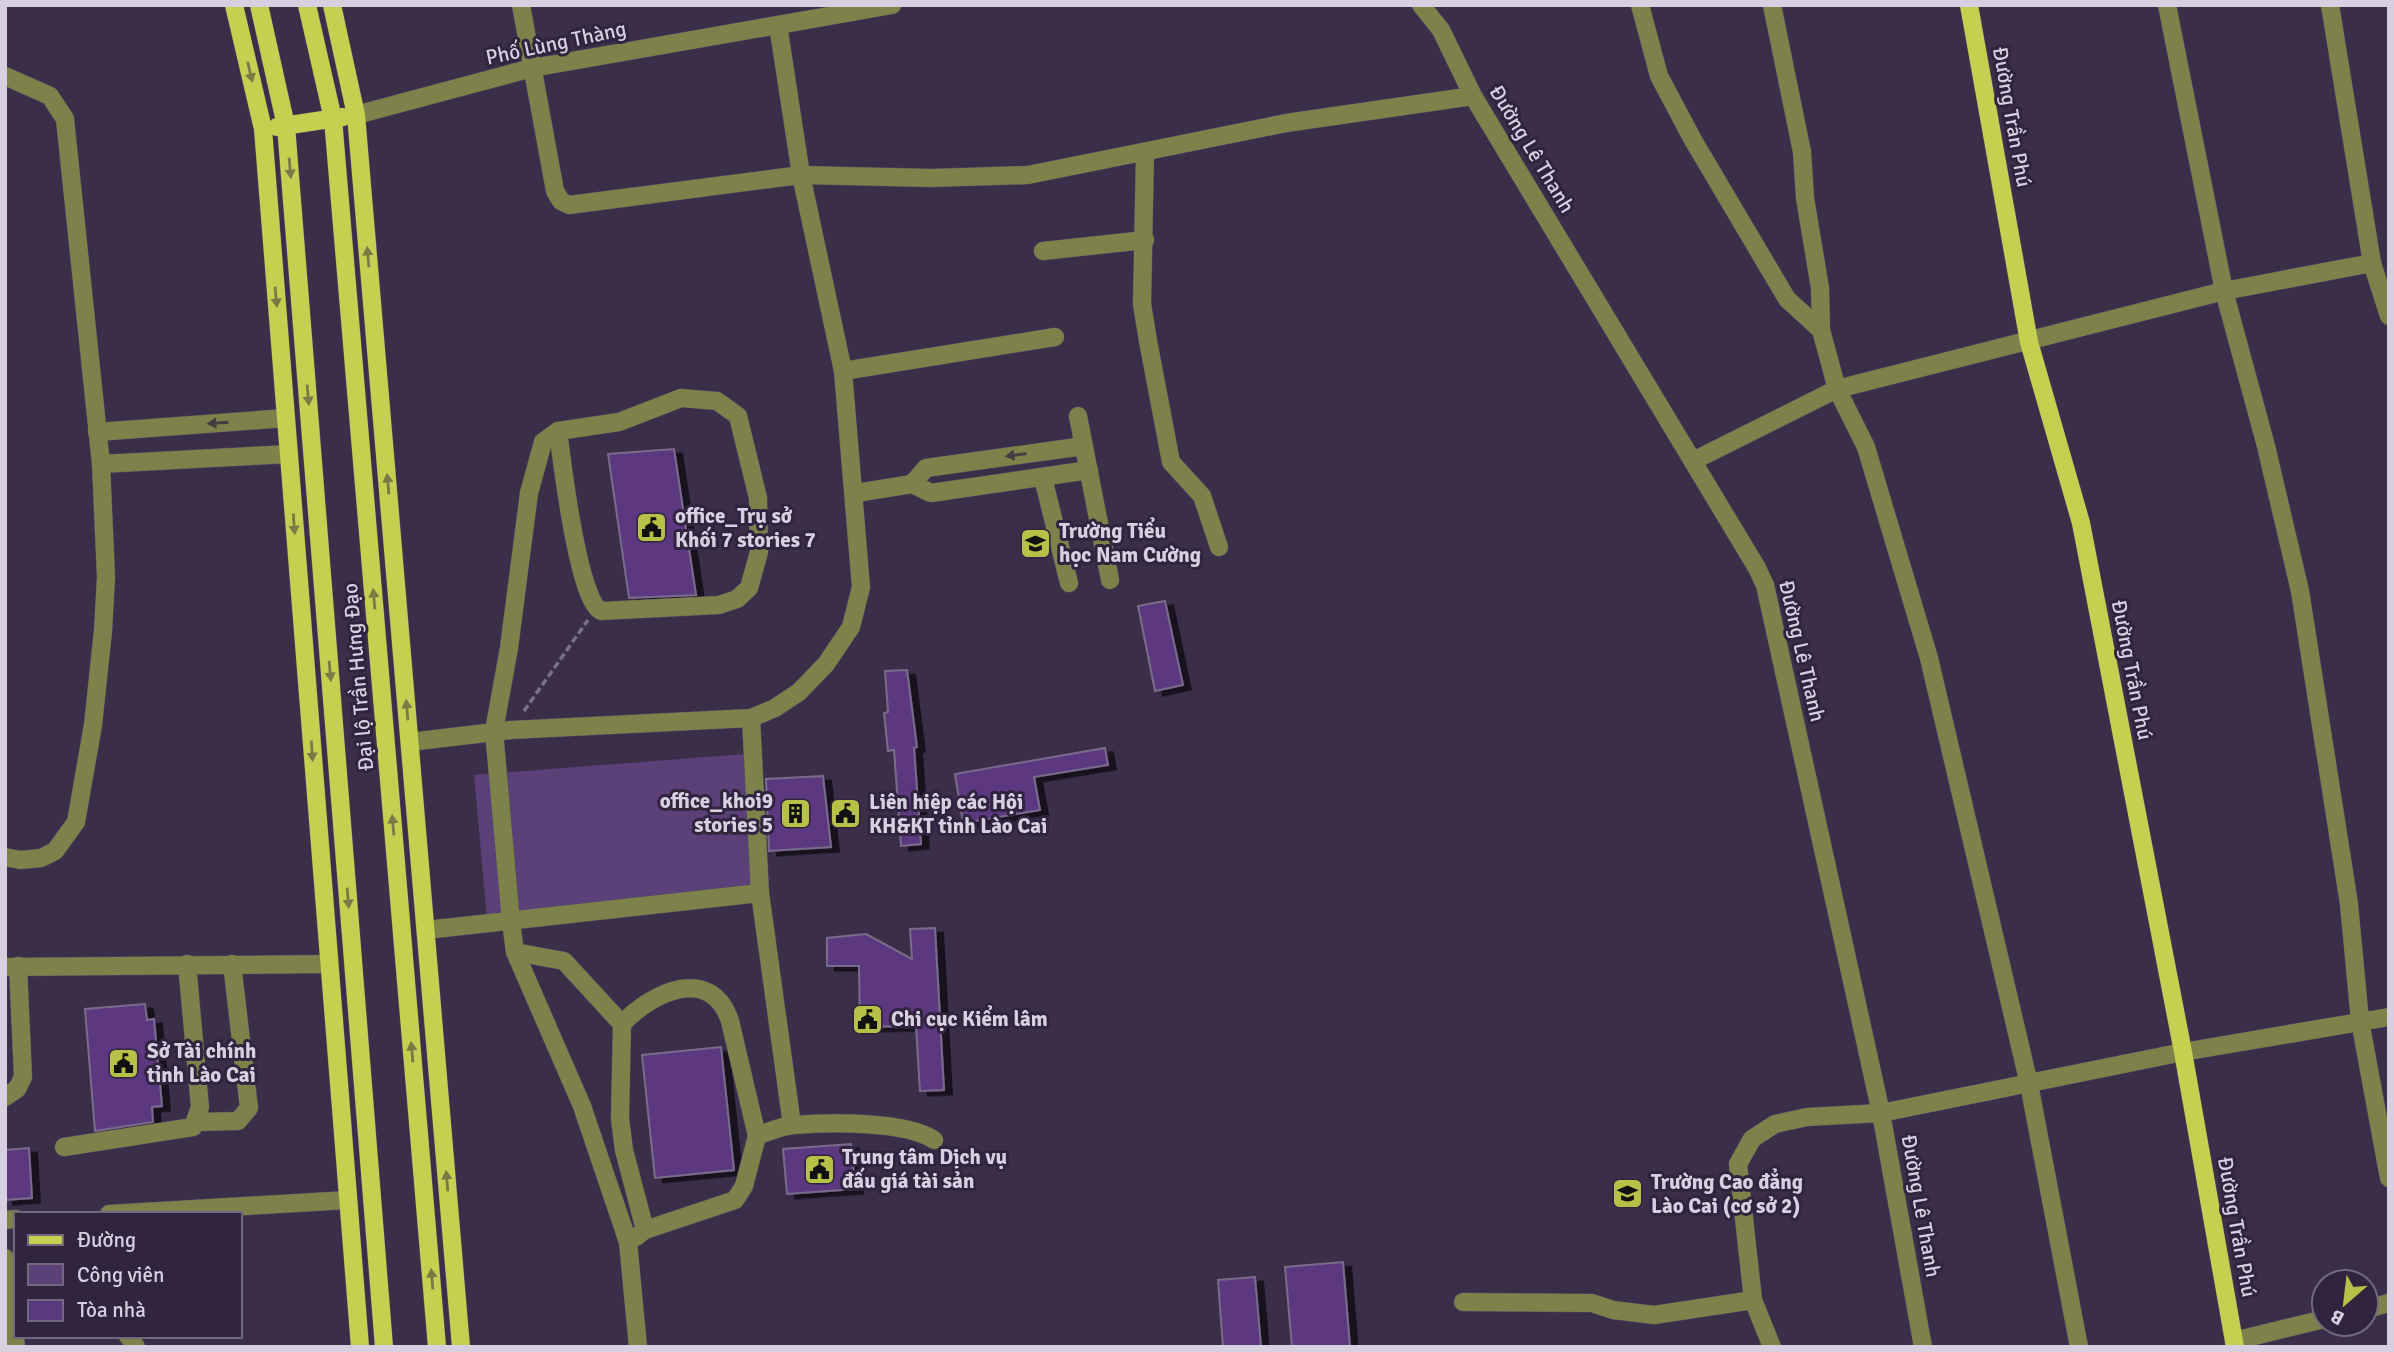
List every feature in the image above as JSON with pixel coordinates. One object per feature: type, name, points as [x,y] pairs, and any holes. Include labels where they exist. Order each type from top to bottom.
[{"type":"main road","points":[[234,5],[263,129],[360,1347]]},
{"type":"main road","name":"Đại lộ Trần Hưng Đạo","points":[[259,5],[286,126],[384,1347]]},
{"type":"main road","name":"Đại lộ Trần Hưng Đạo","points":[[307,5],[333,119],[438,1347]]},
{"type":"main road","points":[[331,5],[356,115],[461,1347]]},
{"type":"main road","name":"Đường Trần Phú","points":[[1969,5],[2029,342],[2081,523],[2183,1052],[2234,1344]]},
{"type":"main road","points":[[263,129],[356,115]]},
{"type":"street","points":[[521,5],[555,191],[561,201],[569,205],[801,175],[932,178],[1028,175],[1286,123],[1473,96]]},
{"type":"street","name":"Phố Lùng Thàng","points":[[356,115],[532,68],[892,5]]},
{"type":"street","name":"Đường Lê Thanh","points":[[1421,5],[1441,30],[1473,96],[1757,568],[1771,604],[1881,1113],[1923,1347]]},
{"type":"street","points":[[1640,5],[1658,76],[1682,121],[1787,299],[1821,330]]},
{"type":"street","points":[[1772,5],[1802,152],[1805,198],[1819,288],[1821,330],[1837,389],[1866,447],[1929,658],[2029,1084],[2079,1347]]},
{"type":"street","points":[[2167,5],[2224,291],[2266,446],[2300,591],[2349,904],[2360,1021],[2389,1178]]},
{"type":"street","points":[[2330,5],[2372,263],[2389,316]]},
{"type":"street","points":[[410,742],[503,731],[751,718],[775,708],[799,692],[826,664],[851,627],[861,587],[856,493],[844,371],[801,175],[778,25]]},
{"type":"street","points":[[5,76],[50,96],[65,119],[101,464],[106,577],[103,631],[82,795],[76,822],[55,851],[41,858],[20,860],[5,857]]},
{"type":"street","points":[[1145,153],[1142,304],[1171,462],[1202,496],[1219,547]]},
{"type":"street","points":[[1043,251],[1145,240]]},
{"type":"street","points":[[1693,461],[1837,389],[2224,291],[2372,263]]},
{"type":"street","points":[[844,371],[1055,337]]},
{"type":"street","points":[[558,431],[573,535],[591,601],[596,608],[609,611],[719,605],[737,599],[749,588],[757,563],[760,524],[758,498],[744,428],[738,416],[718,401],[681,398],[619,422],[558,431],[543,442],[529,493],[509,648],[503,731],[510,922],[515,952],[582,1106],[628,1242],[638,1347]]},
{"type":"street","points":[[1078,416],[1110,580]]},
{"type":"street","points":[[97,432],[286,418]]},
{"type":"street","points":[[912,484],[926,468],[1084,446]]},
{"type":"street","points":[[101,464],[289,454]]},
{"type":"street","points":[[856,493],[912,484],[931,493],[1089,470]]},
{"type":"street","points":[[1043,478],[1069,583]]},
{"type":"street","points":[[751,718],[760,893],[792,1125]]},
{"type":"street","points":[[426,930],[760,893]]},
{"type":"street","points":[[515,952],[564,961],[622,1024]]},
{"type":"street","points":[[64,1147],[186,1130],[196,1122],[200,1107],[187,964]]},
{"type":"street","points":[[196,1122],[238,1121],[249,1108],[232,964]]},
{"type":"street","points":[[5,1097],[17,1089],[23,1077],[12,967],[329,964]]},
{"type":"street","points":[[628,1242],[645,1230],[735,1200],[744,1186],[757,1136],[725,1004],[718,996],[704,990],[671,992],[635,1010],[622,1024],[620,1119],[624,1150],[645,1230]]},
{"type":"street","points":[[1772,1347],[1753,1300],[1738,1188],[1738,1164],[1752,1139],[1775,1124],[1807,1117],[1881,1113],[2183,1052],[2389,1017]]},
{"type":"street","points":[[757,1136],[792,1125],[902,1126],[923,1132],[934,1140]]},
{"type":"street","points":[[143,1212],[348,1200]]},
{"type":"street","points":[[5,1258],[14,1331]]},
{"type":"street","points":[[1463,1302],[1591,1303],[1612,1311],[1654,1315],[1753,1300]]},
{"type":"street","points":[[2234,1344],[2310,1323]]},
{"type":"path","points":[[503,731],[596,608]]},
{"type":"green space","points":[[745,754],[760,780],[769,886],[752,903],[487,920],[474,775]]},
{"type":"building","name":"office_Trụ sở Khối 7 stories 7","points":[[674,449],[696,595],[629,598],[608,454]]},
{"type":"building","points":[[1165,601],[1183,685],[1155,691],[1138,606]]},
{"type":"building","points":[[907,670],[917,747],[914,748],[921,844],[901,846],[894,750],[888,751],[884,713],[888,712],[885,671]]},
{"type":"building","points":[[1105,748],[1108,765],[1034,777],[1040,810],[963,823],[955,774]]},
{"type":"building","name":"office_khoi9 stories 5","points":[[823,776],[831,847],[769,851],[766,779]]},
{"type":"building","points":[[935,928],[944,1090],[920,1091],[916,1026],[860,1027],[859,966],[827,966],[827,938],[866,934],[912,959],[910,929]]},
{"type":"building","name":"Sở Tài chính tỉnh Lào Cai","points":[[145,1004],[147,1020],[154,1019],[162,1106],[152,1107],[153,1122],[95,1131],[85,1009]]},
{"type":"building","points":[[721,1047],[734,1170],[655,1178],[642,1055]]},
{"type":"building","name":"Trung tâm Dịch vụ đấu giá tài sản","points":[[851,1144],[855,1189],[787,1194],[783,1149]]},
{"type":"building","points":[[29,1148],[32,1198],[5,1200],[5,1150]]},
{"type":"building","points":[[1343,1262],[1350,1347],[1292,1347],[1285,1267]]},
{"type":"building","points":[[1255,1277],[1261,1347],[1223,1347],[1218,1280]]},
{"type":"place","name":"office_Trụ sở Khối 7 stories 7","points":[[652,528]]},
{"type":"place","name":"Trường Tiểu học Nam Cường","points":[[1036,543]]},
{"type":"place","name":"office_khoi9 stories 5","points":[[796,813]]},
{"type":"place","name":"Liên hiệp các Hội KH&KT tỉnh Lào Cai","points":[[846,814]]},
{"type":"place","name":"Chi cục Kiểm lâm","points":[[868,1019]]},
{"type":"place","name":"Sở Tài chính tỉnh Lào Cai","points":[[124,1063]]},
{"type":"place","name":"Trung tâm Dịch vụ đấu giá tài sản","points":[[819,1169]]},
{"type":"place","name":"Trường Cao đẳng Lào Cai (cơ sở 2)","points":[[1628,1194]]}]
